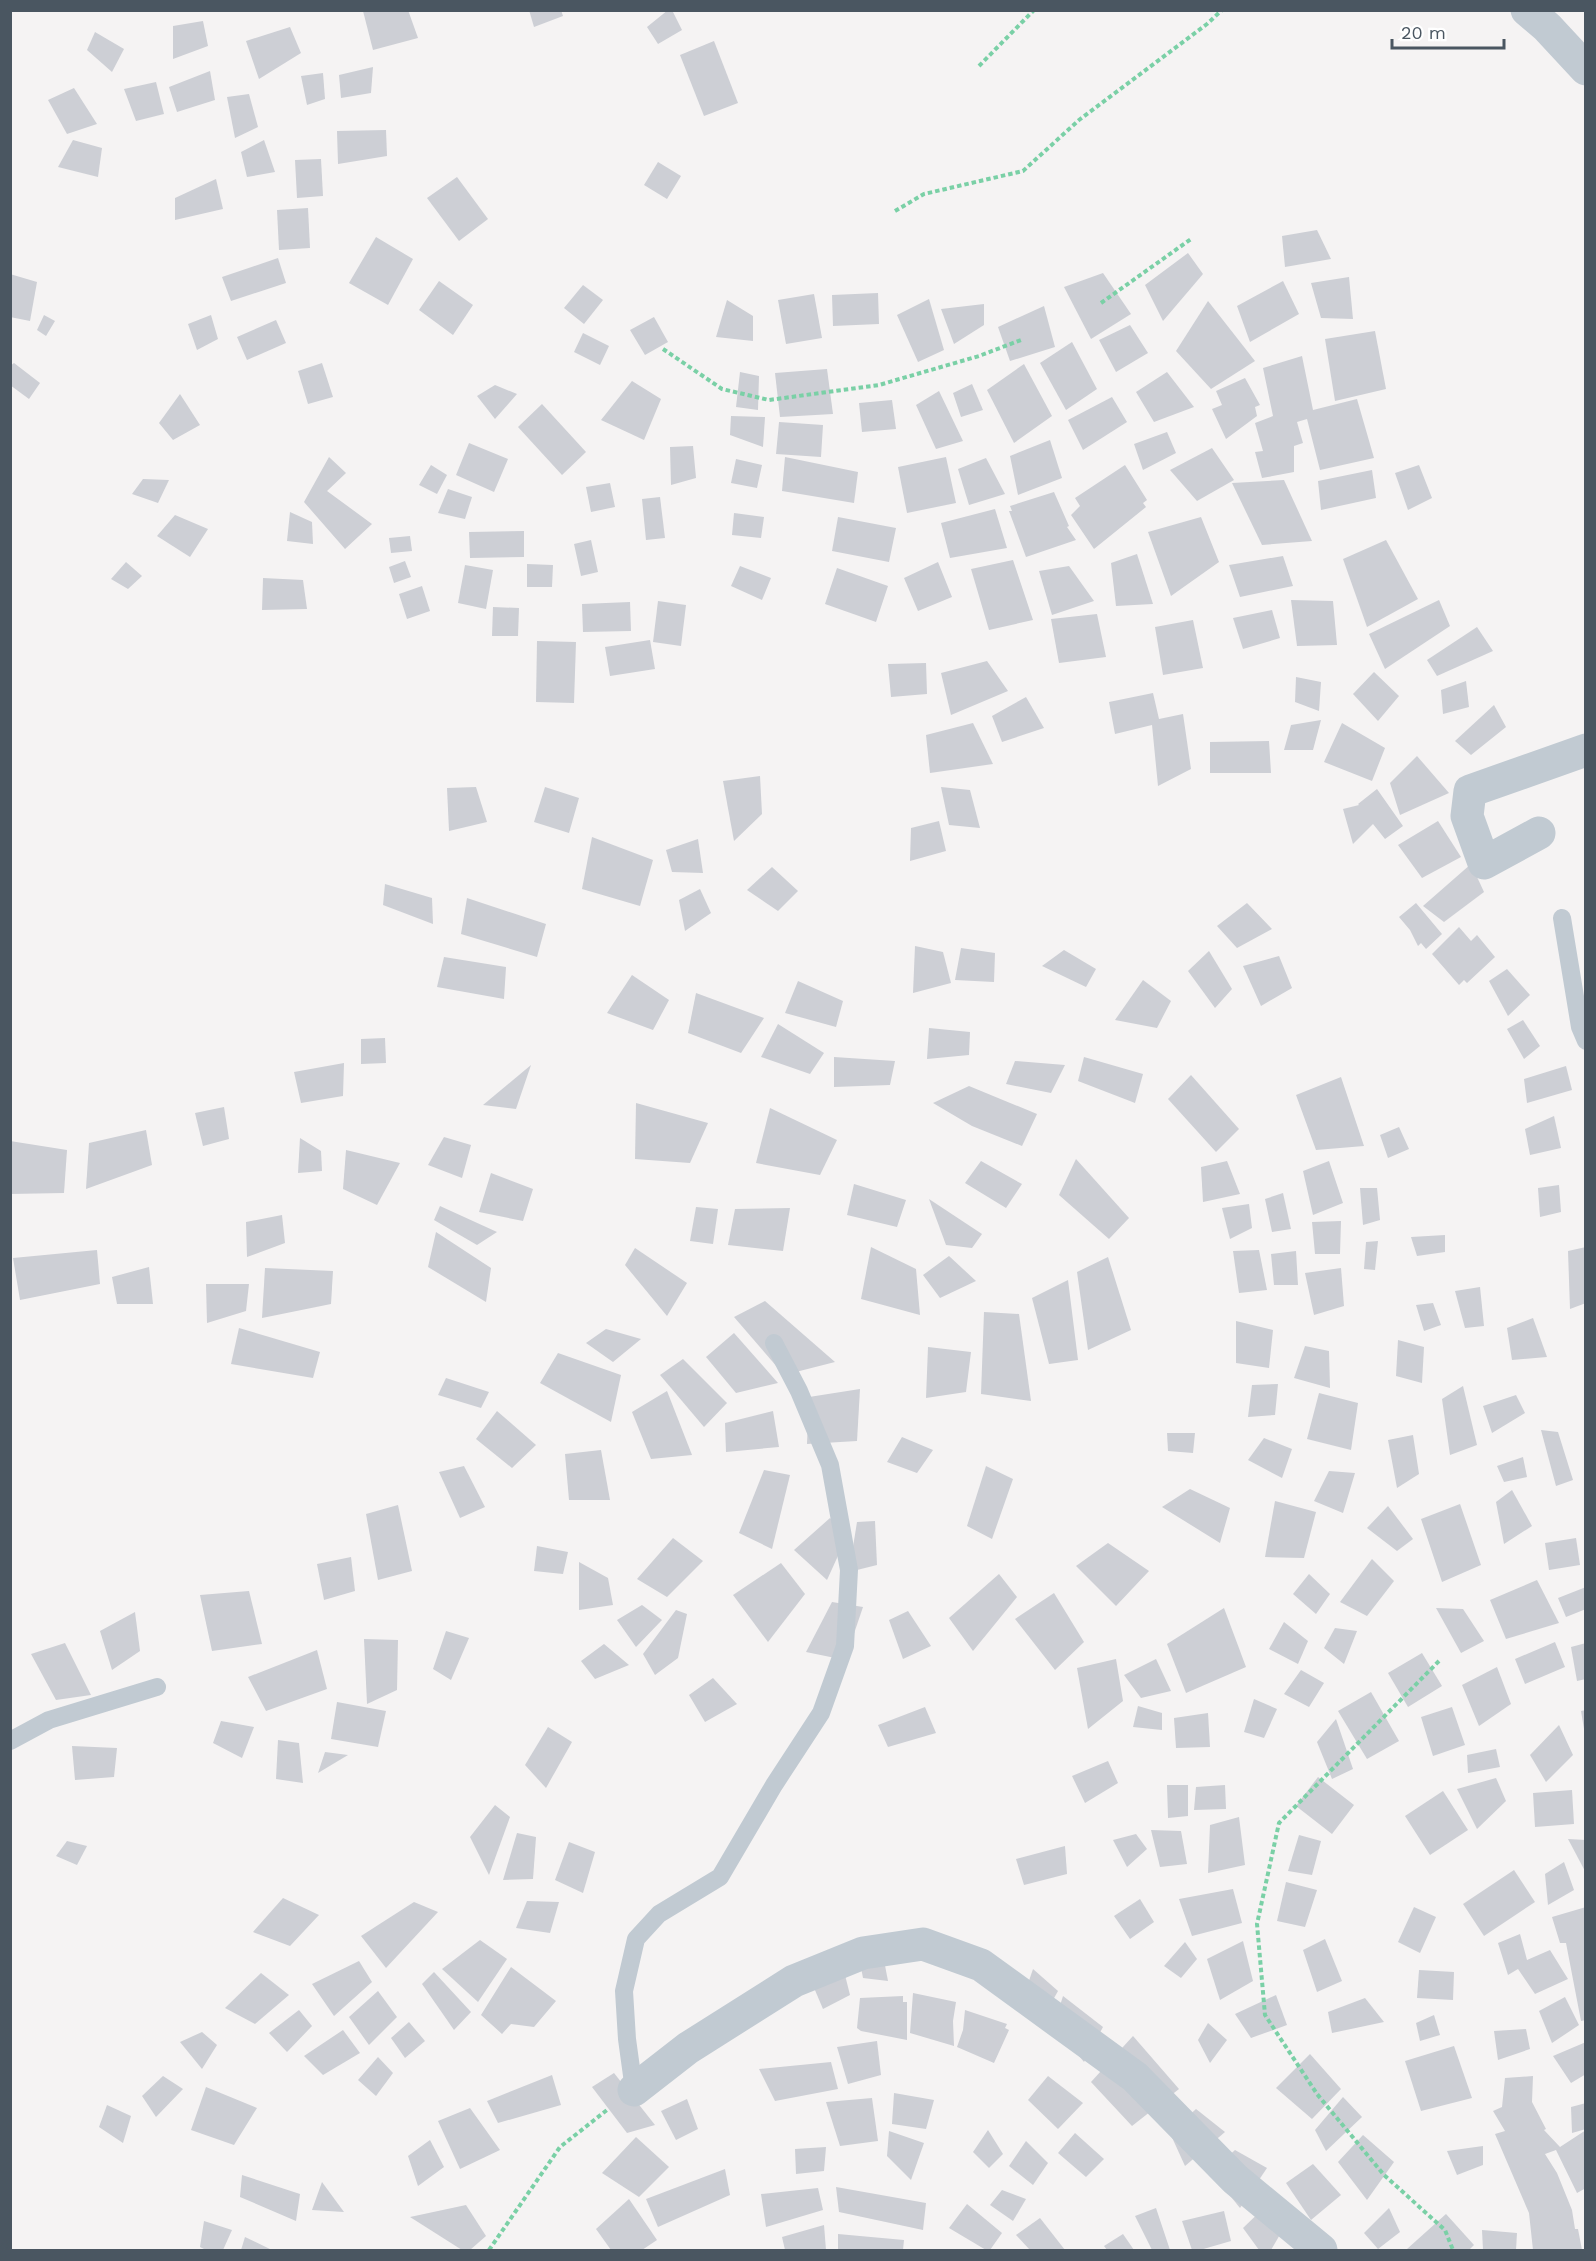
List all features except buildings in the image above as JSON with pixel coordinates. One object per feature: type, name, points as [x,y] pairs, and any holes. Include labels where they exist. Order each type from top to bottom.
[{"type":"street","points":[[1527,10],[1547,27],[1586,69]]},
{"type":"street","points":[[1539,833],[1484,863],[1467,816],[1470,791],[1586,750]]},
{"type":"street","points":[[634,2090],[688,2048],[794,1981],[863,1953],[923,1944],[981,1965],[1135,2076],[1234,2179],[1321,2250]]},
{"type":"lane","points":[[1562,918],[1580,1027],[1586,1041]]},
{"type":"lane","points":[[634,2090],[627,2039],[624,1990],[636,1939],[659,1914],[720,1877],[774,1785],[821,1713],[845,1646],[849,1570],[830,1465],[799,1391],[774,1343]]},
{"type":"lane","points":[[10,1741],[49,1720],[156,1687]]},
{"type":"path","points":[[979,66],[1034,10]]},
{"type":"path","points":[[895,211],[924,194],[1023,171],[1079,120],[1207,24],[1222,10]]},
{"type":"path","points":[[1101,303],[1191,239]]},
{"type":"path","points":[[663,349],[722,389],[769,400],[879,385],[979,356],[1021,340]]},
{"type":"path","points":[[1439,1661],[1279,1823],[1257,1924],[1265,2015],[1317,2094],[1384,2175],[1445,2230],[1453,2250]]},
{"type":"path","points":[[489,2250],[560,2147],[634,2090]]}]
